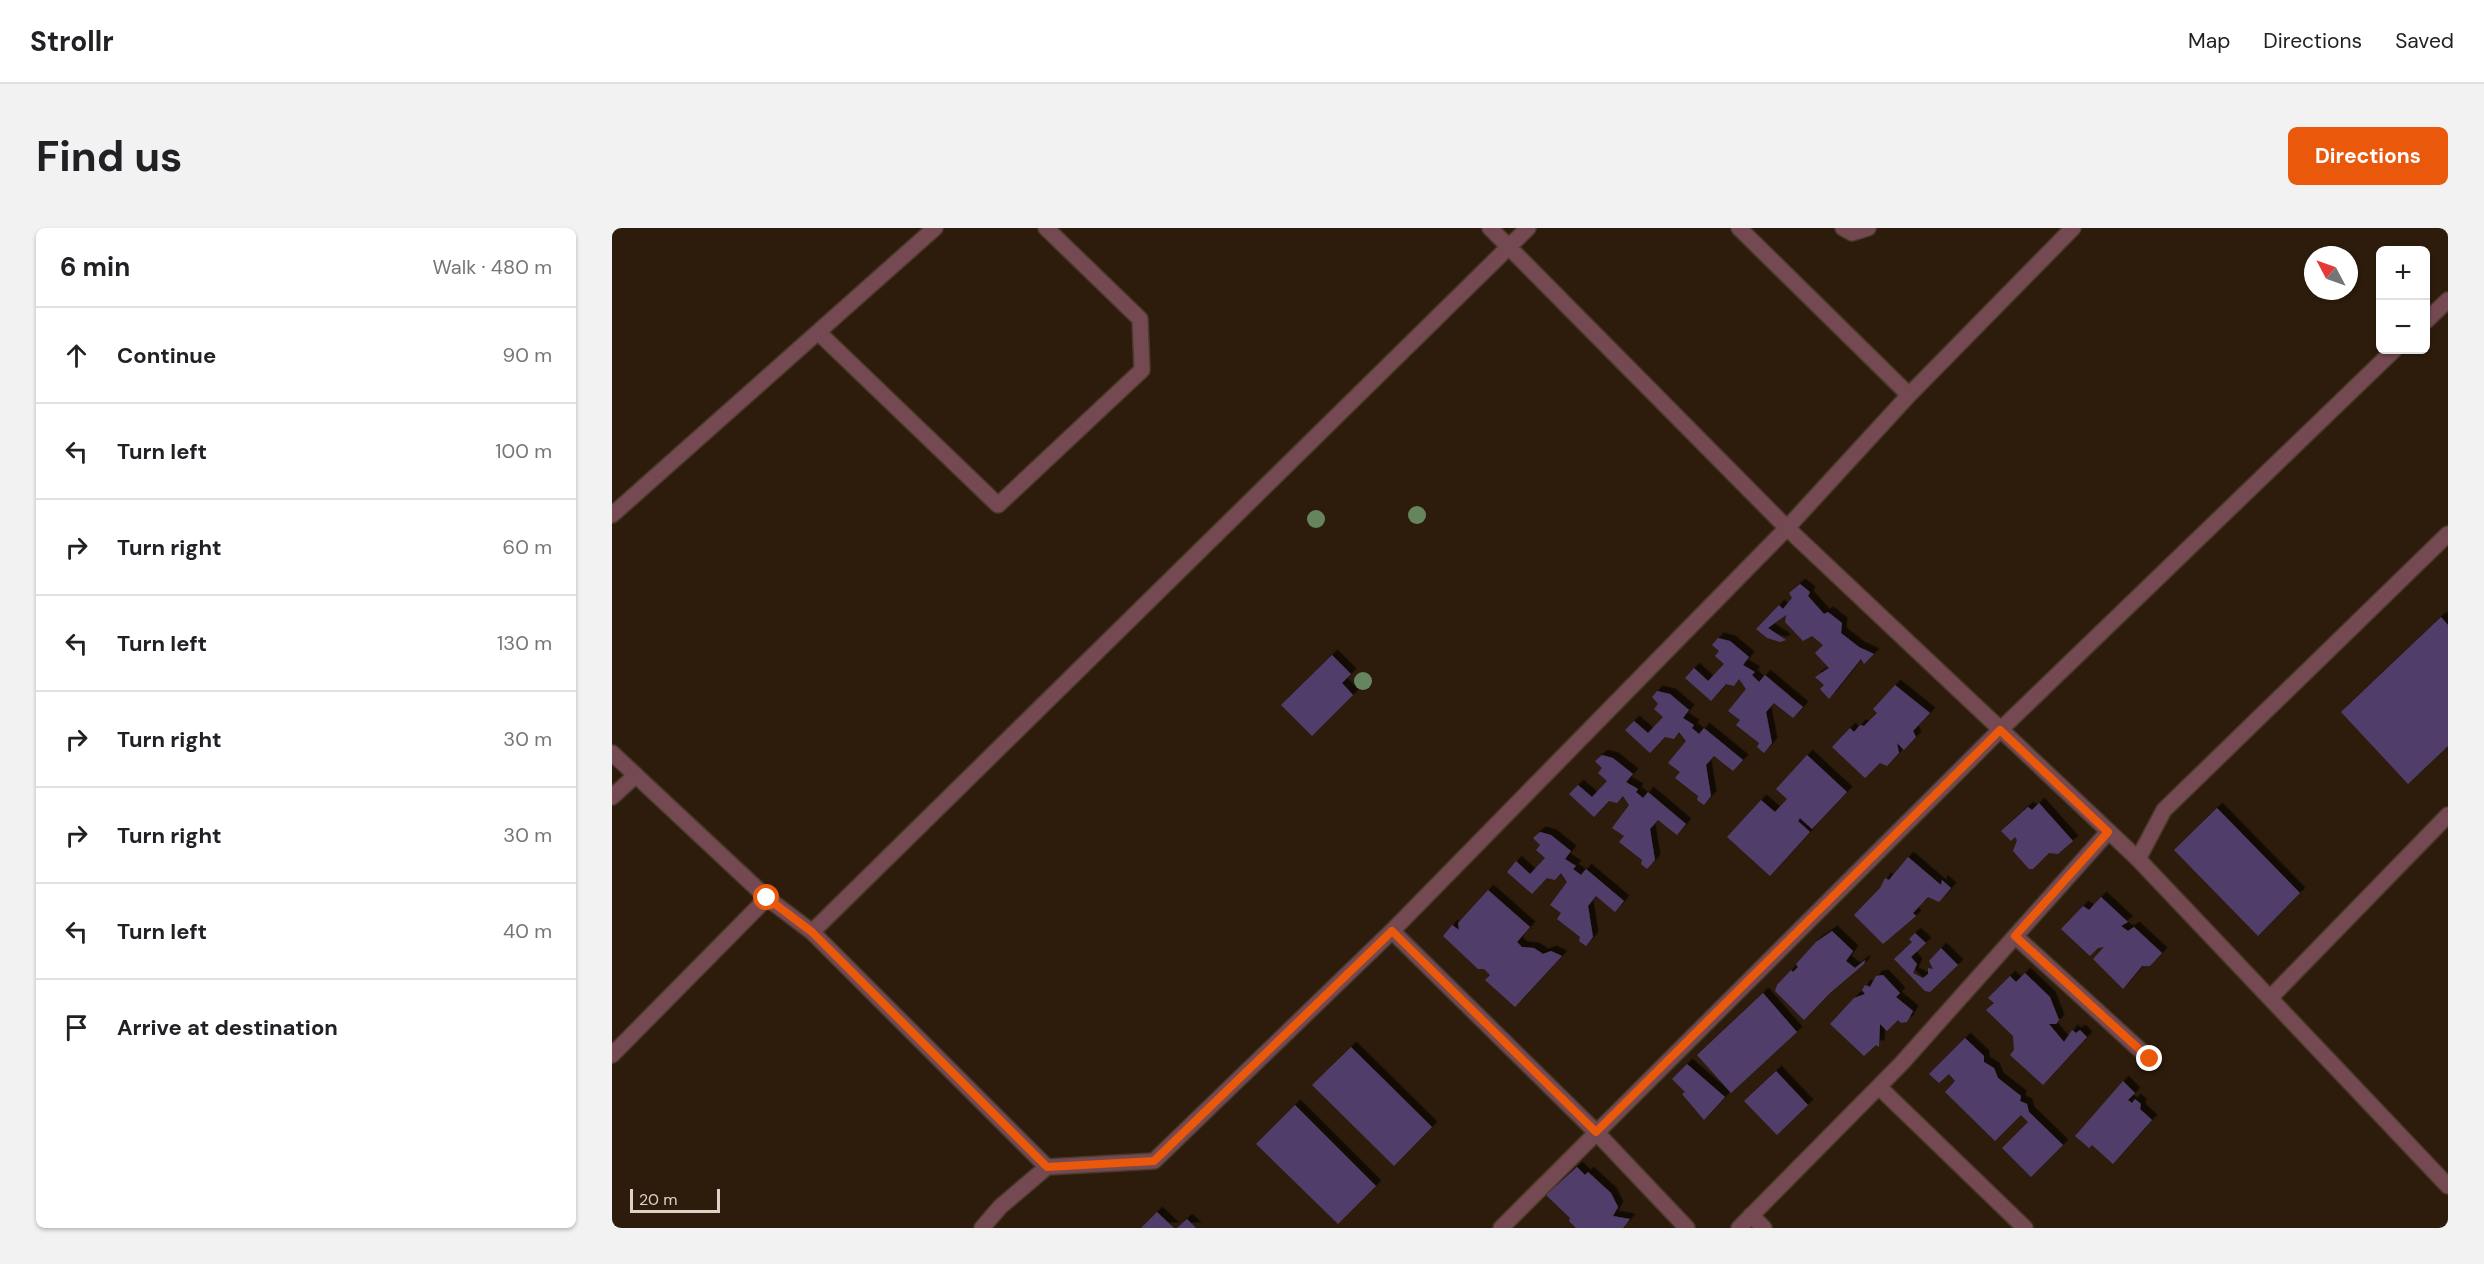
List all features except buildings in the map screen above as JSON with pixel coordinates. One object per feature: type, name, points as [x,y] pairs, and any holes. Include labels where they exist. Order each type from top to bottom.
[{"type":"street","points":[[612,515],[935,228]]},
{"type":"street","points":[[818,332],[998,505],[1142,370],[1140,319],[1046,228]]},
{"type":"street","points":[[1490,228],[1787,528],[2138,859],[2448,1186]]},
{"type":"street","points":[[812,932],[1528,228]]},
{"type":"street","points":[[1739,228],[1909,395]]},
{"type":"street","points":[[1843,228],[1851,233],[1868,228]]},
{"type":"street","points":[[982,1228],[1000,1207],[1047,1167],[1154,1161],[1392,931],[1787,528],[1909,395],[2073,228]]},
{"type":"street","points":[[2430,317],[2448,300]]},
{"type":"street","points":[[1502,1228],[2000,730],[2390,354]]},
{"type":"street","points":[[2138,859],[2164,810],[2448,534]]},
{"type":"street","points":[[612,753],[767,898],[812,932],[1047,1167]]},
{"type":"street","points":[[612,797],[636,776]]},
{"type":"street","points":[[2270,998],[2448,815]]},
{"type":"street","points":[[1738,1228],[1879,1087],[2108,832]]},
{"type":"street","points":[[612,1055],[767,898]]},
{"type":"street","points":[[1392,931],[1596,1132],[1687,1228]]},
{"type":"street","points":[[2015,936],[2150,1059]]},
{"type":"street","points":[[1879,1087],[2025,1228]]},
{"type":"street","points":[[1751,1215],[1764,1228]]},
{"type":"route","points":[[767,898],[812,932],[1047,1167],[1154,1161],[1392,931],[1596,1132],[2000,730],[2108,832],[2015,936],[2150,1059]]}]
